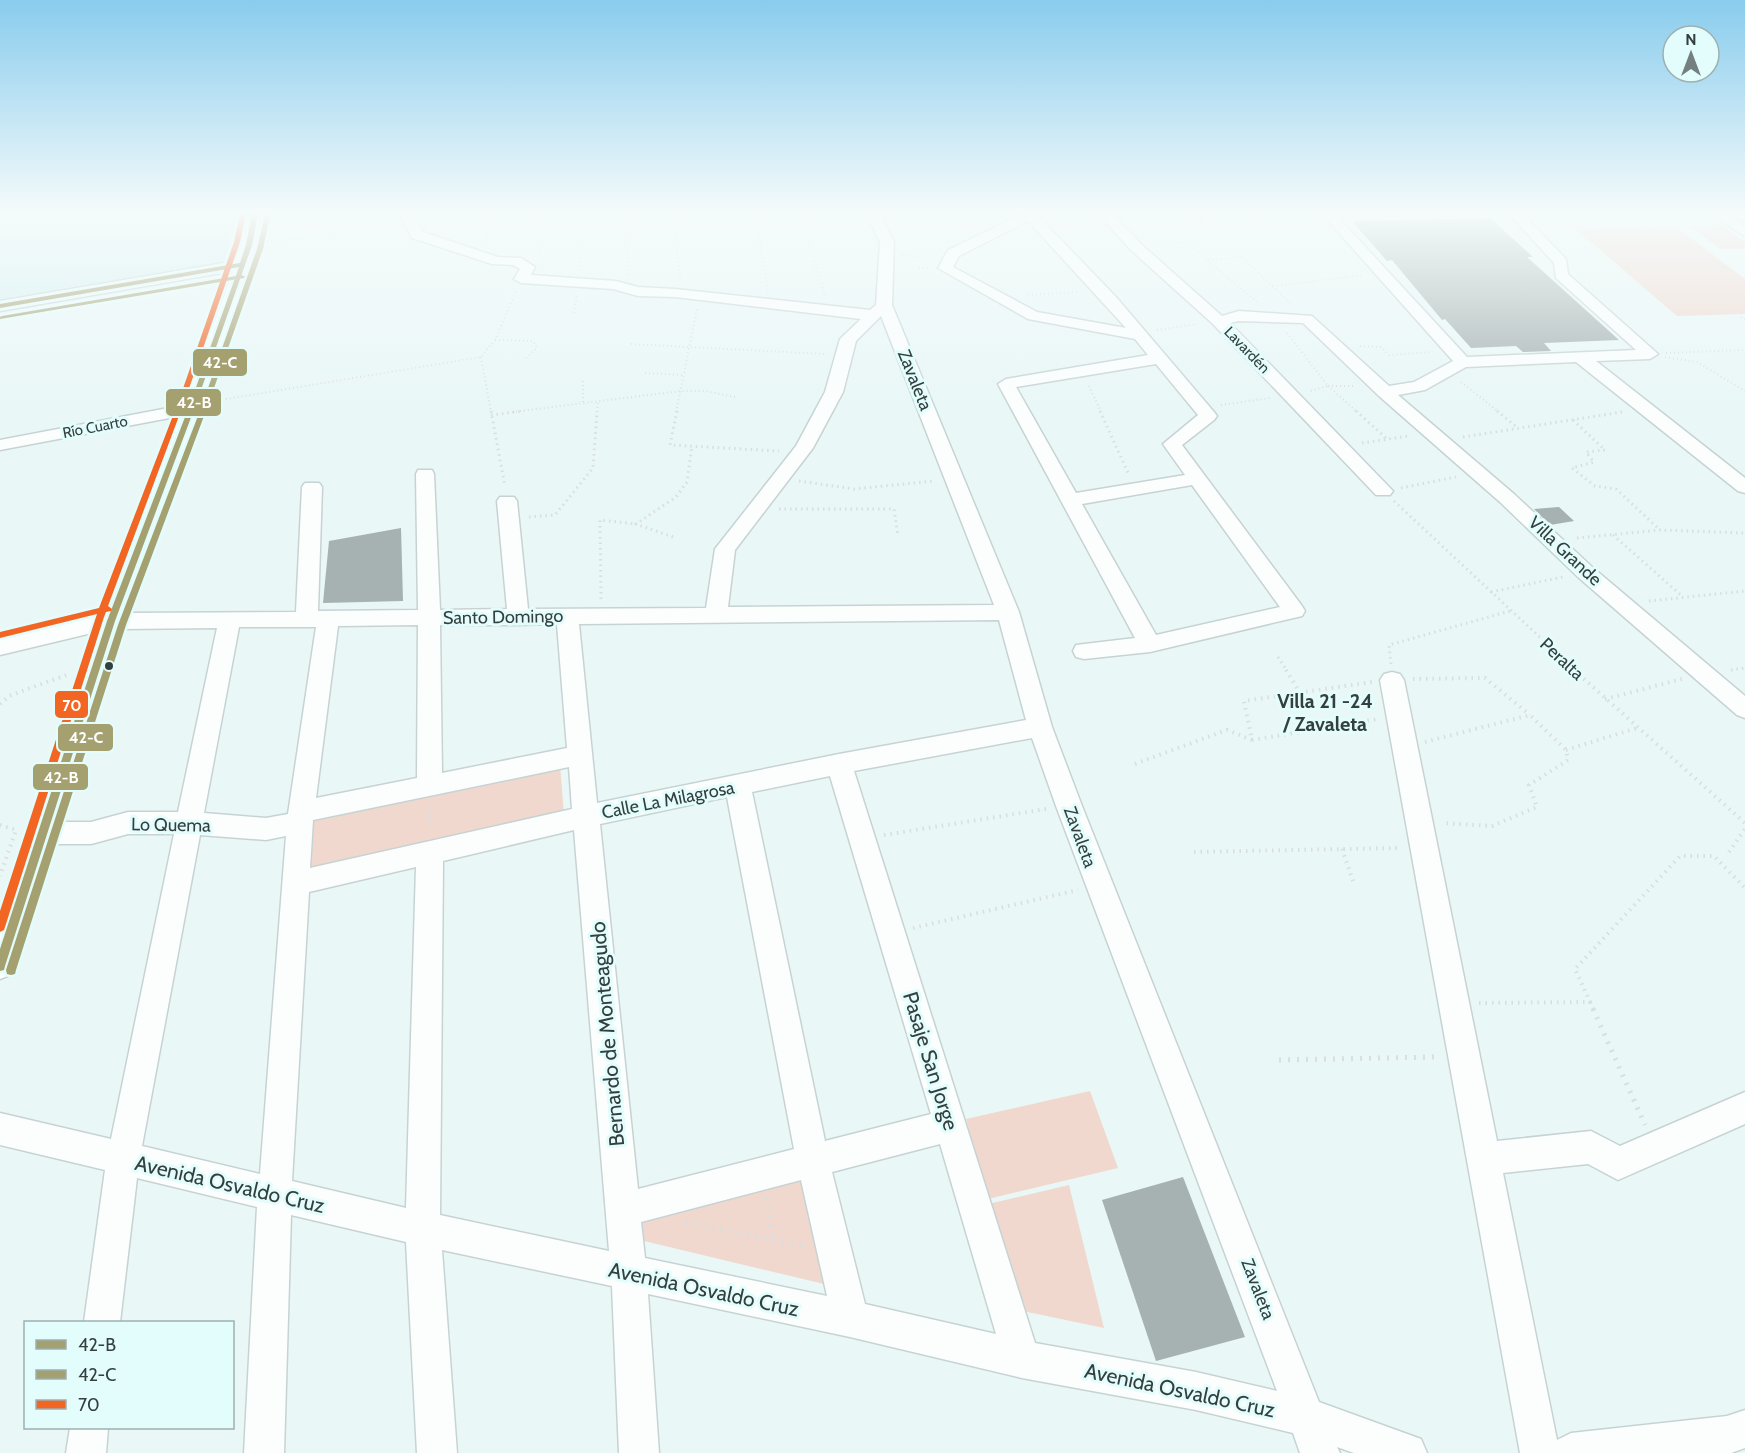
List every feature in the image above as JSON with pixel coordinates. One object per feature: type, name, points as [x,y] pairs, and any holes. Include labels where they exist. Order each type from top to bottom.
[{"type":"street","points":[[0,306],[142,282]]},
{"type":"street","points":[[0,966],[111,621],[192,407],[234,282]]},
{"type":"street","points":[[562,282],[616,285],[629,292],[682,294],[771,306],[830,311],[879,310]]},
{"type":"street","name":"Zavaleta","points":[[882,282],[879,310],[955,479],[1008,612],[1040,727],[1098,885],[1308,1417],[1320,1453]]},
{"type":"street","points":[[970,282],[1033,316],[1139,334]]},
{"type":"street","points":[[1084,651],[1150,644],[1294,611],[1172,444],[1208,416],[1093,282]]},
{"type":"street","name":"Lavardén","points":[[1175,282],[1219,321],[1383,491]]},
{"type":"street","points":[[1390,282],[1458,356],[1580,357],[1650,354]]},
{"type":"street","points":[[1569,282],[1650,354]]},
{"type":"street","points":[[716,615],[725,549],[801,452],[834,392],[848,339],[879,310]]},
{"type":"street","points":[[1219,321],[1239,316],[1307,319]]},
{"type":"street","name":"Villa Grande","points":[[1307,319],[1585,572],[1745,710]]},
{"type":"street","points":[[1385,392],[1419,386],[1447,370],[1458,356]]},
{"type":"street","points":[[1580,357],[1745,487]]},
{"type":"street","points":[[1150,644],[1006,384],[1160,358]]},
{"type":"street","name":"Río Cuarto","points":[[0,445],[192,407]]},
{"type":"street","points":[[425,474],[430,786]]},
{"type":"street","points":[[1070,500],[1198,478]]},
{"type":"street","points":[[264,1453],[275,1192],[317,619],[312,487]]},
{"type":"street","points":[[509,510],[518,617]]},
{"type":"street","name":"Santo Domingo","points":[[0,646],[111,621],[1008,612]]},
{"type":"street","name":"Bernardo de Monteagudo","points":[[567,616],[629,1274],[639,1453]]},
{"type":"street","points":[[102,1321],[123,1160],[229,620]]},
{"type":"street","points":[[1392,680],[1466,1056],[1540,1453]]},
{"type":"street","name":"Calle La Milagrosa","points":[[298,883],[587,816],[738,787],[839,764],[1040,727]]},
{"type":"street","name":"Lo Quema","points":[[43,833],[92,833],[128,823],[189,823],[266,829],[301,817],[430,786],[580,755]]},
{"type":"street","name":"Pasaje San Jorge","points":[[839,764],[1022,1359]]},
{"type":"street","points":[[738,787],[813,1161],[850,1319]]},
{"type":"street","points":[[430,854],[423,1229],[437,1453]]},
{"type":"street","points":[[1485,1159],[1591,1147],[1618,1163],[1745,1108]]},
{"type":"street","points":[[623,1210],[950,1125]]},
{"type":"street","name":"Avenida Osvaldo Cruz","points":[[0,1129],[123,1160],[275,1192],[423,1229],[850,1319],[1022,1359],[1196,1391],[1308,1417],[1407,1453]]},
{"type":"street","points":[[86,1453],[89,1429]]},
{"type":"street","points":[[1570,1453],[1727,1434],[1745,1429]]},
{"type":"path","points":[[192,407],[481,357],[495,339],[520,282]]},
{"type":"path","points":[[628,282],[629,292]]},
{"type":"path","points":[[681,282],[682,294]]},
{"type":"path","points":[[767,282],[771,306]]},
{"type":"path","points":[[821,282],[830,311]]},
{"type":"path","points":[[1233,282],[1274,316],[1328,386],[1387,439]]},
{"type":"path","points":[[1269,282],[1307,319]]},
{"type":"path","points":[[1273,286],[1308,282]]},
{"type":"path","points":[[997,297],[1102,291]]},
{"type":"path","points":[[700,297],[670,445],[801,452]]},
{"type":"path","points":[[1741,317],[1745,320]]},
{"type":"path","points":[[1139,334],[1219,321]]},
{"type":"path","points":[[495,339],[533,341],[537,348],[526,358]]},
{"type":"path","points":[[631,344],[844,355]]},
{"type":"path","points":[[1335,345],[1381,347],[1389,355],[1458,356]]},
{"type":"path","points":[[1650,354],[1745,350]]},
{"type":"path","points":[[1650,354],[1697,362],[1745,391]]},
{"type":"path","points":[[481,357],[509,510],[555,515],[593,468],[598,401]]},
{"type":"path","points":[[1447,370],[1518,428]]},
{"type":"path","points":[[1083,371],[1136,489]]},
{"type":"path","points":[[645,373],[684,375]]},
{"type":"path","points":[[583,381],[583,403]]},
{"type":"path","points":[[1201,407],[1291,396],[1328,386]]},
{"type":"path","points":[[491,415],[681,391],[706,391],[735,397]]},
{"type":"path","points":[[1340,446],[1387,439],[1518,428],[1646,408]]},
{"type":"path","points":[[1573,420],[1605,450],[1586,452],[1594,462],[1572,468],[1595,486],[1616,489],[1660,530]]},
{"type":"path","points":[[636,524],[676,497],[687,482],[692,446]]},
{"type":"path","points":[[1383,491],[1478,473]]},
{"type":"path","points":[[780,479],[854,489],[955,479]]},
{"type":"path","name":"Peralta","points":[[1383,491],[1605,699],[1745,823]]},
{"type":"path","points":[[757,508],[804,511],[894,509],[898,536]]},
{"type":"path","points":[[602,616],[600,520],[636,524],[673,537]]},
{"type":"path","points":[[1552,540],[1660,530],[1745,533]]},
{"type":"path","points":[[1612,535],[1683,597]]},
{"type":"path","points":[[1490,592],[1585,572]]},
{"type":"path","points":[[1622,603],[1745,591]]},
{"type":"path","points":[[1392,680],[1389,645],[1510,611]]},
{"type":"path","points":[[1278,657],[1299,691]]},
{"type":"path","points":[[0,704],[9,696],[69,675],[72,664]]},
{"type":"path","points":[[1605,699],[1703,674]]},
{"type":"path","points":[[1194,852],[1342,849],[1492,826],[1537,807],[1529,784],[1568,759],[1566,750],[1485,678],[1392,680],[1299,691],[1244,701],[1252,740]]},
{"type":"path","points":[[1136,764],[1227,730],[1252,740],[1399,716]]},
{"type":"path","points":[[1405,748],[1530,716]]},
{"type":"path","points":[[1566,750],[1638,727]]},
{"type":"path","points":[[430,786],[430,854]]},
{"type":"path","points":[[863,838],[1069,806]]},
{"type":"path","points":[[0,825],[16,830],[0,876]]},
{"type":"path","points":[[1729,852],[1745,829]]},
{"type":"path","points":[[1342,849],[1353,881]]},
{"type":"path","points":[[1655,1147],[1575,969],[1680,856],[1714,856],[1745,888]]},
{"type":"path","points":[[892,933],[1098,885]]},
{"type":"path","points":[[1454,1003],[1590,1002]]},
{"type":"path","points":[[1279,1060],[1466,1056]]},
{"type":"path","points":[[761,1174],[773,1240]]},
{"type":"path","points":[[670,1197],[674,1220],[834,1252]]},
{"type":"shaded area","points":[[0,282],[111,282],[0,300]]},
{"type":"shaded area","points":[[1637,282],[1745,282],[1745,314],[1677,316]]},
{"type":"shaded area","points":[[560,765],[564,815],[307,872],[311,815]]},
{"type":"shaded area","points":[[1090,1091],[1118,1168],[988,1199],[966,1119]]},
{"type":"shaded area","points":[[801,1174],[824,1284],[644,1241],[640,1211]]},
{"type":"shaded area","points":[[1069,1185],[1104,1328],[1018,1310],[988,1204]]},
{"type":"building","points":[[1410,282],[1554,282],[1619,340],[1544,343],[1551,351],[1523,352],[1516,346],[1471,348],[1445,319],[1442,320]]},
{"type":"building","points":[[1559,507],[1574,521],[1550,525],[1534,509]]},
{"type":"building","points":[[401,528],[403,601],[323,603],[329,541]]},
{"type":"building","points":[[1183,1177],[1245,1337],[1156,1361],[1102,1200]]},
{"type":"transit line","name":"42-B","points":[[0,306],[142,282]]},
{"type":"transit line","name":"42-C","points":[[2,318],[214,282]]},
{"type":"transit line","name":"70","points":[[0,927],[100,617],[182,400],[223,282]]},
{"type":"transit line","name":"42-B","points":[[0,966],[111,621],[193,404],[236,282]]},
{"type":"transit line","name":"42-C","points":[[11,970],[122,625],[204,408],[248,282]]},
{"type":"transit line","name":"70","points":[[0,635],[108,609]]},
{"type":"district","name":"Villa 21 -24 / Zavaleta","points":[[1325,712]]}]
